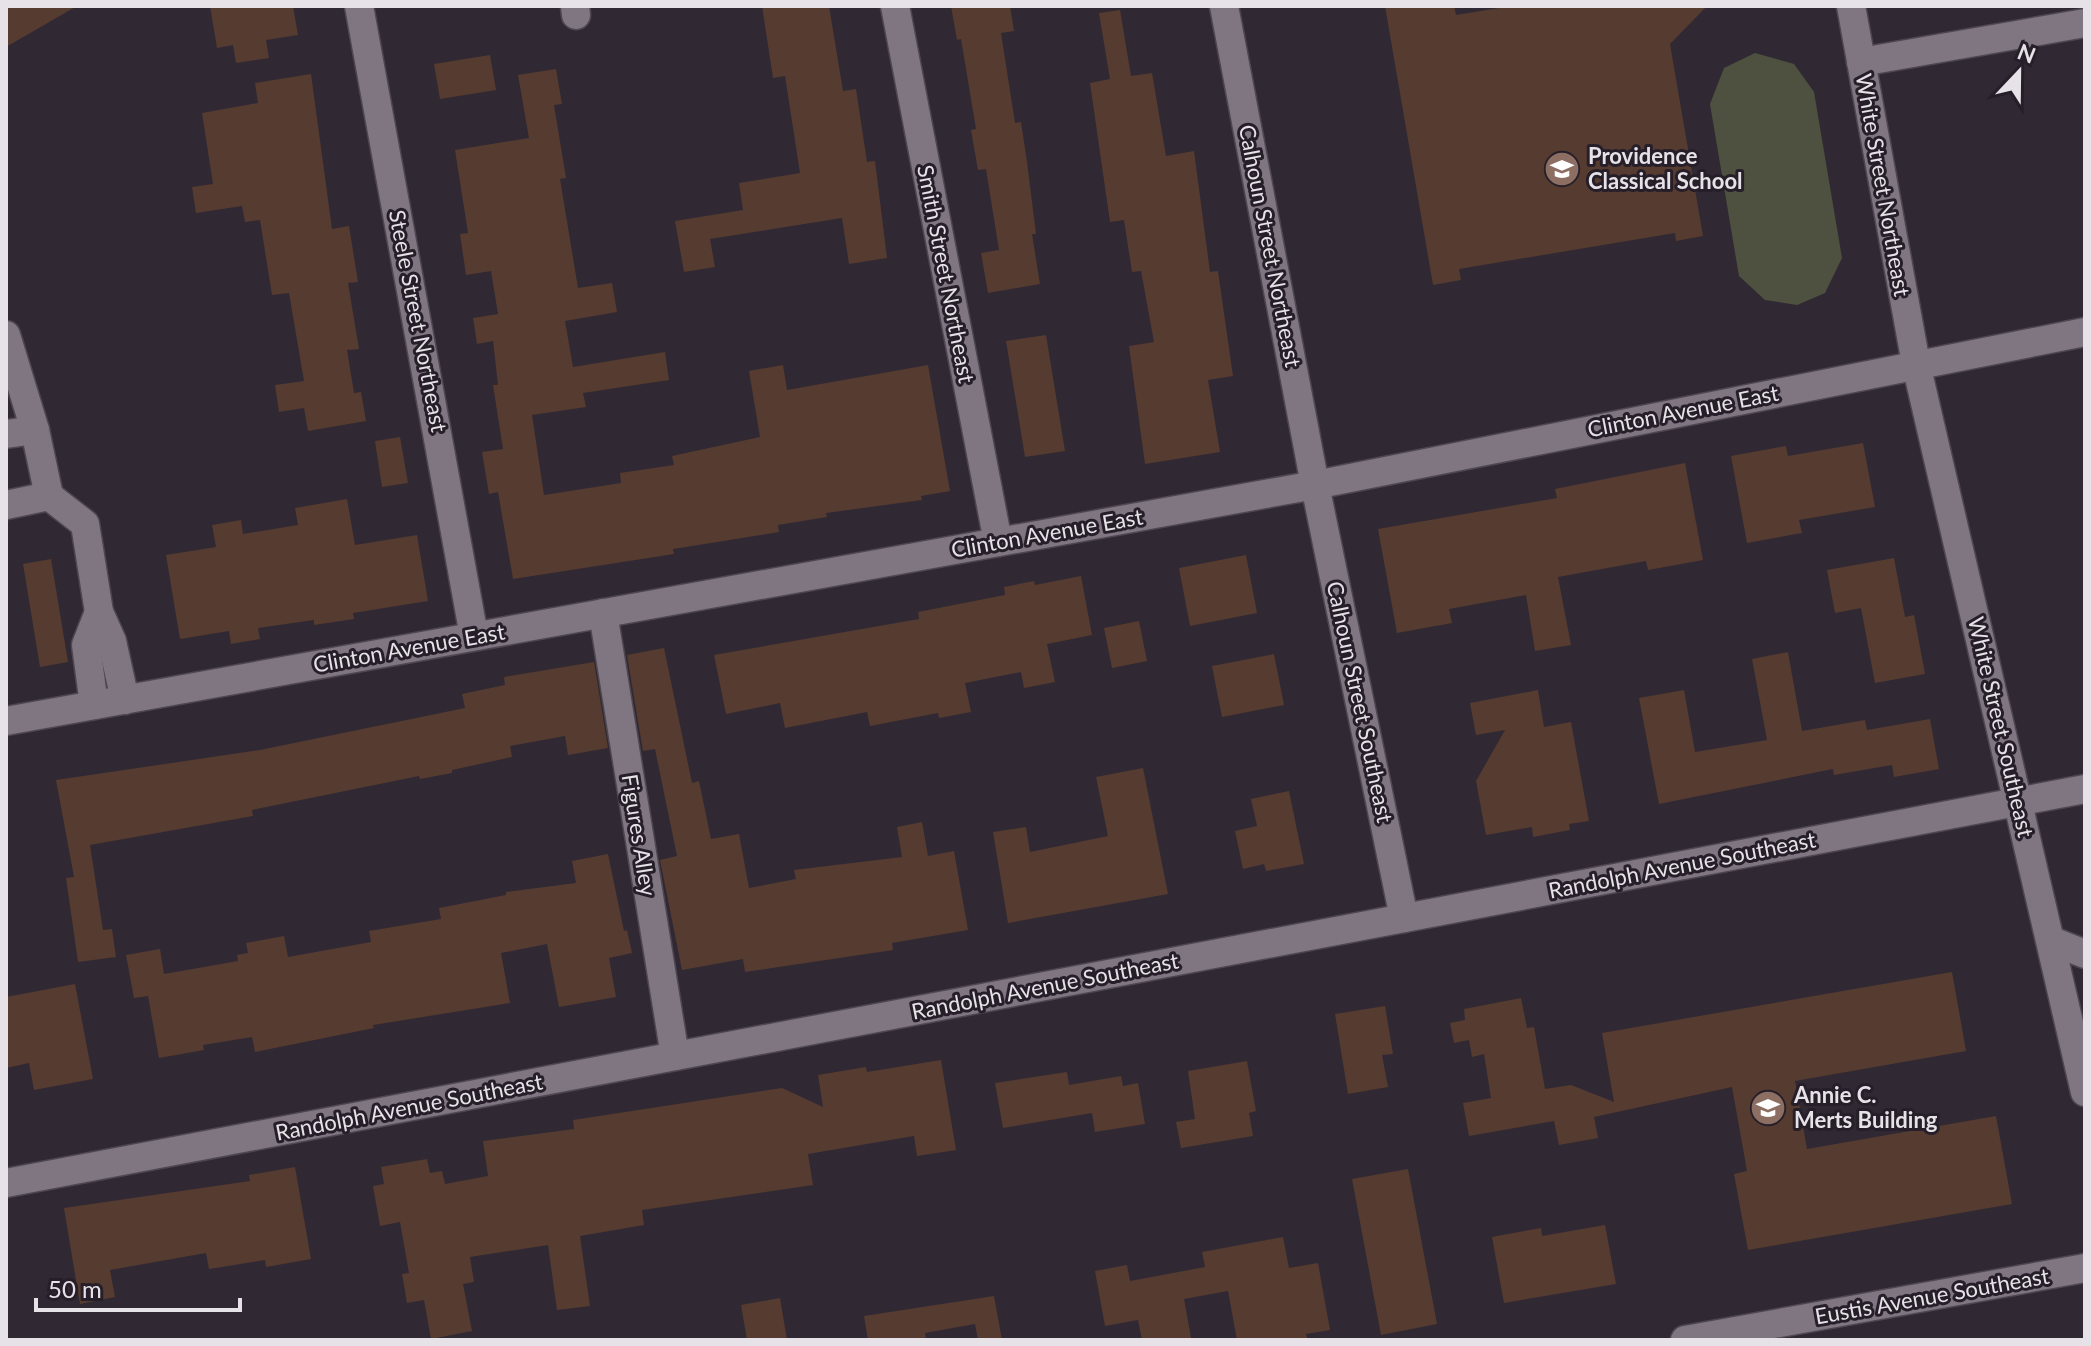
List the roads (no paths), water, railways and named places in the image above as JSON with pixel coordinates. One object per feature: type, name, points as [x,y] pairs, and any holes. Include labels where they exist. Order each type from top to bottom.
[{"type":"street","name":"Steele Street Northeast","points":[[359,6],[474,636]]},
{"type":"street","name":"Smith Street Northeast","points":[[895,6],[998,542]]},
{"type":"street","name":"Calhoun Street Northeast","points":[[1224,6],[1315,485]]},
{"type":"street","name":"White Street Northeast","points":[[1851,6],[1916,364]]},
{"type":"street","points":[[1861,62],[2085,23]]},
{"type":"street","name":"Clinton Avenue East","points":[[6,721],[1315,485],[2085,332]]},
{"type":"street","points":[[6,335],[35,430],[49,496],[85,524],[99,612],[112,641],[125,700]]},
{"type":"street","name":"White Street Southeast","points":[[1916,364],[2085,1092]]},
{"type":"street","points":[[6,434],[35,430]]},
{"type":"street","name":"Calhoun Street Southeast","points":[[1315,485],[1404,918]]},
{"type":"street","points":[[6,505],[49,496]]},
{"type":"street","points":[[94,705],[86,645],[99,612]]},
{"type":"street","name":"Figures Alley","points":[[603,613],[675,1056]]},
{"type":"street","name":"Randolph Avenue Southeast","points":[[6,1183],[2085,789]]},
{"type":"street","points":[[2052,941],[2085,954]]},
{"type":"street","name":"Eustis Avenue Southeast","points":[[1685,1340],[2085,1268]]},
{"type":"place","name":"Providence Classical School","points":[[1562,169]]},
{"type":"place","name":"Annie C. Merts Building","points":[[1768,1108]]}]
